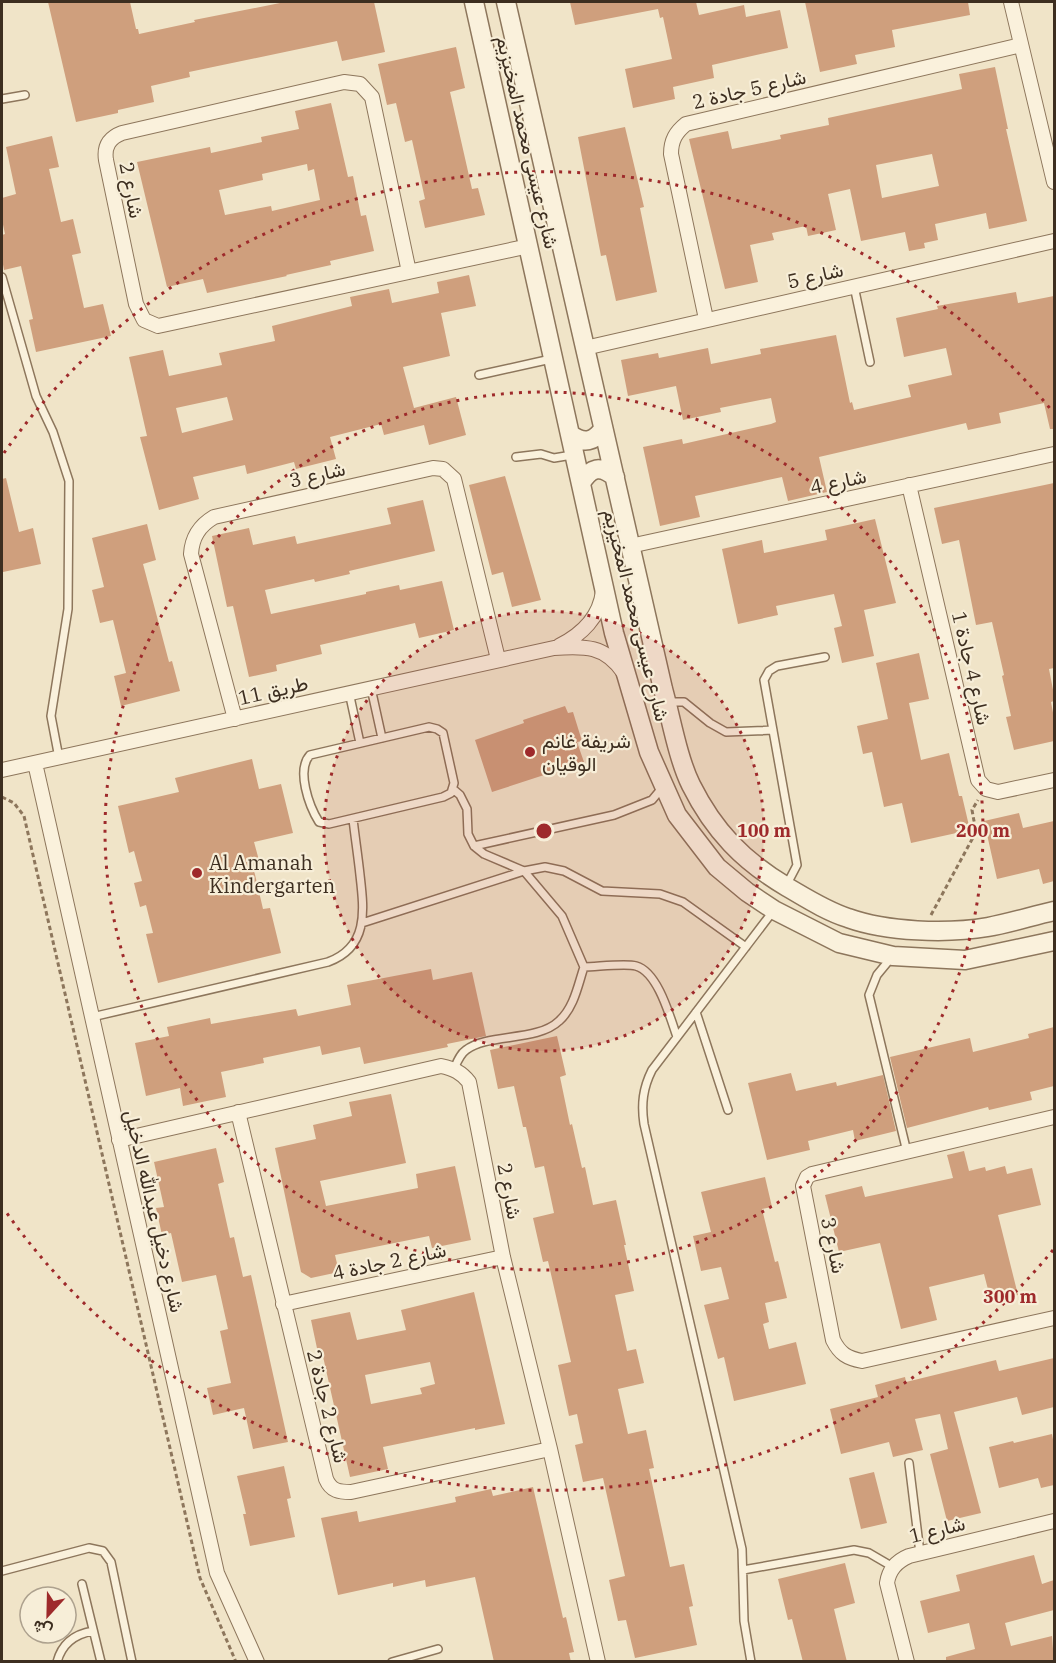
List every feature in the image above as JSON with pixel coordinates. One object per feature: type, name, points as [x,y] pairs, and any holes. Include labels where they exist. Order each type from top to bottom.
[{"type":"street","name":"شارع عيسى محمد المخيزيم","points":[[474,2],[626,676],[649,752],[677,815],[717,867],[747,892],[774,910],[839,943],[893,956],[965,960],[1054,941]]},
{"type":"street","name":"شارع عيسى محمد المخيزيم","points":[[506,2],[630,546],[667,702],[690,783],[719,831],[741,855],[786,886],[848,918],[877,926],[923,930],[986,927],[1054,911]]},
{"type":"street","points":[[1011,2],[1054,182]]},
{"type":"street","name":"شارع 5 جادة 2","points":[[706,319],[671,154],[671,144],[677,131],[686,124],[1022,45]]},
{"type":"street","name":"شارع 2","points":[[409,272],[372,97],[360,84],[344,82],[122,133],[115,135],[106,146],[106,160],[135,304],[140,315],[151,324],[158,326],[409,272],[529,246]]},
{"type":"street","name":"شارع 5","points":[[585,348],[1054,241]]},
{"type":"street","points":[[571,435],[579,441],[589,441],[598,437],[603,429]]},
{"type":"street","name":"شارع 4","points":[[630,546],[1054,454]]},
{"type":"street","name":"شارع 3","points":[[235,719],[191,554],[194,539],[202,526],[214,517],[433,468],[448,471],[454,479],[498,659]]},
{"type":"street","points":[[581,483],[587,474],[596,469],[607,470],[615,477]]},
{"type":"street","name":"شارع 4 جادة 1","points":[[909,486],[978,780],[986,789]]},
{"type":"street","name":"طريق 11","points":[[554,648],[572,639],[589,625],[599,607],[604,585]]},
{"type":"street","name":"طريق 11","points":[[2,770],[554,648],[595,649],[613,661],[626,676]]},
{"type":"street","name":"شارع دخيل عبدالله الدخيل","points":[[35,763],[217,1573],[257,1662]]},
{"type":"street","points":[[986,789],[998,792],[1054,780]]},
{"type":"street","points":[[1005,923],[1001,928],[1000,940],[1004,945],[1015,950]]},
{"type":"street","points":[[965,960],[974,945],[966,928]]},
{"type":"street","points":[[119,1140],[441,1066],[454,1069]]},
{"type":"street","name":"شارع 2","points":[[454,1069],[469,1082],[503,1257],[550,1449],[598,1662]]},
{"type":"street","name":"شارع 2 جادة 2","points":[[238,1112],[326,1479],[334,1490],[351,1492],[550,1449]]},
{"type":"street","name":"شارع 3","points":[[1054,1117],[812,1174],[807,1177],[803,1186],[833,1340],[838,1350],[848,1358],[862,1361],[1054,1318]]},
{"type":"street","name":"شارع 2 جادة 4","points":[[283,1304],[503,1257]]},
{"type":"street","name":"شارع 1","points":[[907,1662],[887,1583],[893,1567],[903,1558],[920,1553],[1054,1521]]},
{"type":"lane","points":[[2,99],[25,95]]},
{"type":"lane","points":[[2,277],[36,396],[53,432],[69,481],[68,609],[51,716],[59,758]]},
{"type":"lane","points":[[854,286],[870,362]]},
{"type":"lane","points":[[479,375],[554,358]]},
{"type":"lane","points":[[516,457],[544,454],[554,458],[575,454]]},
{"type":"lane","points":[[786,886],[797,865],[764,680],[777,666],[825,657]]},
{"type":"lane","points":[[371,687],[382,738]]},
{"type":"lane","points":[[349,692],[360,743]]},
{"type":"lane","points":[[667,702],[684,702],[710,723],[726,732],[773,730]]},
{"type":"lane","points":[[429,727],[443,733],[454,783],[453,789],[442,797],[353,819],[328,824],[319,822],[307,789],[305,760],[310,755],[382,738],[429,727]]},
{"type":"lane","points":[[474,846],[622,813],[652,800],[664,786]]},
{"type":"lane","points":[[453,789],[460,795],[467,809],[468,834],[474,846],[484,854],[524,871],[562,916],[584,967],[570,1008],[558,1022],[546,1030],[478,1044],[466,1049],[454,1069]]},
{"type":"lane","points":[[92,1017],[328,963],[344,955],[352,947],[362,922],[363,902],[353,819]]},
{"type":"lane","points":[[362,922],[524,871],[545,867],[564,871],[602,891],[660,894],[683,902],[746,947]]},
{"type":"lane","points":[[751,1662],[744,1621],[742,1549],[642,1113],[642,1102],[647,1080],[774,910]]},
{"type":"lane","points":[[893,956],[877,975],[869,995],[907,1152]]},
{"type":"lane","points":[[584,967],[635,966],[648,973],[666,1004],[677,1037]]},
{"type":"lane","points":[[696,1012],[728,1110]]},
{"type":"lane","points":[[909,1463],[920,1553]]},
{"type":"lane","points":[[2,1571],[89,1548],[103,1551],[111,1562],[132,1662]]},
{"type":"lane","points":[[743,1570],[854,1550],[869,1553],[893,1567]]},
{"type":"lane","points":[[82,1584],[101,1662]]},
{"type":"lane","points":[[57,1662],[65,1645],[73,1638],[93,1631]]},
{"type":"lane","points":[[392,1662],[438,1649]]},
{"type":"path","points":[[923,930],[976,832],[972,810],[986,789]]},
{"type":"path","points":[[2,797],[14,803],[24,816],[200,1578],[236,1662]]},
{"type":"building","points":[[48,2],[130,2],[139,34],[195,22],[194,20],[285,2],[374,2],[385,52],[342,61],[337,41],[189,72],[190,77],[151,86],[154,102],[76,122]]},
{"type":"building","points":[[570,2],[696,2],[699,15],[744,5],[746,17],[780,10],[788,48],[712,65],[714,78],[673,87],[675,99],[633,108],[625,69],[672,59],[663,17],[660,18],[658,9],[575,25]]},
{"type":"building","points":[[805,2],[968,2],[970,15],[892,30],[895,47],[855,55],[857,64],[820,72]]},
{"type":"building","points":[[456,47],[465,88],[450,92],[472,189],[478,188],[485,215],[425,228],[419,201],[425,199],[412,140],[405,142],[396,103],[387,105],[378,64]]},
{"type":"building","points":[[995,67],[1008,129],[1006,129],[1027,221],[989,229],[986,213],[935,224],[938,240],[924,243],[925,248],[909,251],[905,232],[861,241],[850,189],[828,194],[836,230],[808,236],[806,226],[772,233],[774,240],[750,245],[758,282],[725,289],[689,139],[728,131],[732,149],[781,139],[780,135],[829,125],[828,118],[962,89],[959,74]],"holes":[[[932,154],[939,186],[882,198],[876,165]]]},
{"type":"building","points":[[331,103],[348,177],[353,176],[361,216],[366,215],[374,251],[330,261],[331,265],[207,293],[203,279],[167,287],[137,162],[210,147],[211,153],[262,142],[261,137],[299,129],[295,111]],"holes":[[[307,164],[308,171],[314,169],[320,200],[272,211],[271,206],[225,215],[219,190],[263,180],[262,174]]]},
{"type":"building","points":[[625,127],[644,207],[640,208],[657,292],[616,301],[606,255],[601,256],[578,137]]},
{"type":"building","points":[[52,136],[59,167],[49,169],[61,222],[73,219],[81,253],[72,255],[84,308],[103,304],[111,336],[36,352],[29,320],[33,319],[21,266],[4,270],[2,235],[5,234],[2,220],[2,198],[16,194],[6,147]]},
{"type":"building","points":[[469,275],[476,306],[441,313],[450,356],[403,367],[414,408],[456,397],[466,435],[429,445],[424,425],[384,435],[381,424],[330,437],[336,459],[296,469],[294,462],[247,474],[245,465],[193,477],[199,499],[159,510],[140,437],[147,436],[129,357],[163,350],[169,376],[222,365],[219,353],[275,341],[272,326],[352,306],[350,297],[389,289],[392,303],[439,293],[437,282]],"holes":[[[227,397],[233,420],[182,433],[176,408]]]},
{"type":"building","points":[[1016,292],[1018,303],[1054,296],[1054,429],[1050,429],[1044,403],[999,413],[1001,423],[968,430],[966,423],[819,457],[827,492],[788,501],[782,477],[695,496],[700,517],[660,526],[643,447],[682,439],[683,444],[771,424],[776,422],[771,398],[720,408],[721,412],[683,420],[676,386],[628,396],[621,360],[658,353],[659,358],[708,348],[711,364],[761,354],[760,349],[836,335],[850,403],[852,402],[854,410],[911,397],[908,385],[952,375],[946,348],[904,357],[896,318],[938,309],[937,306]]},
{"type":"building","points":[[505,476],[541,600],[512,607],[503,572],[492,575],[469,485]]},
{"type":"building","points":[[6,478],[19,532],[33,528],[41,564],[3,572],[2,479]]},
{"type":"building","points":[[1054,483],[1054,668],[1049,669],[1054,695],[1054,701],[1051,702],[1054,741],[1014,750],[1006,717],[1011,716],[1002,676],[1004,675],[992,622],[976,625],[959,540],[942,544],[934,508]]},
{"type":"building","points":[[423,500],[435,551],[349,571],[350,574],[265,590],[271,614],[399,585],[400,590],[442,581],[454,630],[419,638],[415,623],[367,634],[320,645],[322,654],[276,665],[277,671],[249,677],[233,606],[227,607],[212,536],[249,528],[253,545],[295,536],[297,544],[391,524],[387,508]]},
{"type":"building","points":[[875,519],[896,603],[864,610],[874,656],[842,663],[834,628],[842,626],[834,594],[776,606],[778,615],[738,624],[722,549],[762,540],[764,553],[827,540],[825,530]]},
{"type":"building","points":[[147,524],[156,560],[143,564],[169,662],[172,661],[180,691],[121,706],[114,676],[126,673],[113,620],[100,623],[92,590],[104,587],[92,538]]},
{"type":"building","points":[[919,653],[929,699],[909,703],[921,760],[949,753],[970,830],[911,843],[902,803],[884,807],[872,752],[863,754],[857,726],[888,719],[876,663]]},
{"type":"building","name":"شريفة غانم الوقيان","points":[[565,706],[568,713],[573,712],[582,741],[577,742],[584,762],[492,792],[475,740]]},
{"type":"building","name":"Al Amanah Kindergarten","points":[[252,759],[259,789],[281,784],[293,833],[254,842],[260,864],[253,866],[263,909],[270,908],[281,953],[158,983],[146,934],[153,933],[146,905],[140,907],[134,883],[142,881],[134,851],[129,853],[118,806],[179,792],[175,778]]},
{"type":"building","points":[[1019,813],[1023,828],[1054,821],[1054,881],[1043,884],[1039,869],[997,879],[984,821]]},
{"type":"building","points":[[431,969],[433,980],[472,972],[486,1036],[447,1044],[448,1047],[364,1064],[360,1047],[322,1055],[320,1046],[263,1058],[264,1063],[221,1072],[226,1097],[183,1106],[180,1088],[146,1096],[135,1043],[169,1036],[167,1027],[210,1018],[211,1024],[296,1009],[298,1016],[351,1005],[347,985]]},
{"type":"building","points":[[1054,1027],[1054,1086],[1030,1092],[1032,1100],[989,1110],[988,1107],[907,1128],[890,1057],[970,1038],[973,1052],[1029,1038],[1028,1034]]},
{"type":"building","points":[[557,1036],[566,1075],[560,1077],[570,1125],[572,1124],[582,1168],[585,1167],[593,1205],[616,1200],[626,1245],[624,1245],[634,1291],[615,1295],[627,1351],[636,1349],[644,1383],[618,1389],[628,1434],[646,1430],[654,1468],[649,1469],[670,1567],[684,1564],[693,1606],[689,1607],[697,1645],[635,1658],[626,1620],[618,1621],[609,1580],[625,1576],[603,1478],[583,1482],[575,1445],[583,1443],[577,1414],[569,1416],[558,1365],[571,1362],[548,1261],[543,1262],[533,1218],[554,1213],[544,1166],[535,1168],[514,1086],[498,1089],[490,1050]]},
{"type":"building","points":[[791,1073],[796,1091],[836,1082],[837,1086],[883,1075],[896,1131],[855,1141],[853,1130],[808,1141],[810,1150],[767,1160],[748,1083]]},
{"type":"building","points":[[391,1094],[406,1163],[320,1181],[326,1206],[418,1188],[416,1174],[455,1166],[471,1240],[432,1248],[429,1236],[335,1255],[339,1272],[311,1278],[301,1272],[275,1148],[316,1139],[313,1125],[352,1116],[349,1102]]},
{"type":"building","points":[[216,1148],[224,1182],[218,1184],[230,1238],[234,1237],[243,1277],[251,1275],[288,1442],[253,1449],[244,1408],[213,1415],[207,1388],[231,1383],[220,1331],[228,1329],[216,1275],[182,1282],[171,1233],[162,1235],[156,1208],[164,1207],[154,1162]]},
{"type":"building","points":[[964,1151],[969,1171],[985,1167],[986,1171],[1005,1166],[1007,1174],[1032,1168],[1041,1205],[998,1215],[1018,1295],[991,1301],[984,1274],[929,1287],[937,1320],[901,1329],[880,1243],[839,1252],[825,1195],[862,1186],[865,1197],[953,1178],[947,1155]]},
{"type":"building","points":[[765,1177],[772,1207],[762,1209],[775,1262],[778,1261],[787,1298],[765,1303],[769,1322],[763,1324],[769,1349],[796,1342],[806,1384],[734,1401],[724,1357],[718,1359],[704,1305],[729,1299],[721,1267],[701,1271],[693,1236],[711,1232],[701,1192]]},
{"type":"building","points":[[474,1292],[505,1424],[383,1447],[388,1469],[350,1477],[322,1352],[318,1353],[311,1320],[350,1312],[357,1340],[406,1330],[401,1310]],"holes":[[[430,1362],[435,1384],[420,1388],[422,1394],[371,1404],[365,1375]]]},
{"type":"building","points":[[1054,1358],[1054,1407],[1022,1415],[1017,1397],[954,1412],[981,1513],[947,1521],[930,1454],[948,1449],[940,1414],[915,1419],[923,1450],[893,1457],[889,1442],[841,1454],[830,1409],[878,1397],[875,1385],[905,1377],[906,1382],[996,1360],[999,1371]]},
{"type":"building","points":[[1052,1434],[1054,1485],[1041,1488],[1038,1478],[999,1488],[989,1447]]},
{"type":"building","points":[[284,1466],[291,1498],[287,1499],[295,1537],[250,1546],[243,1514],[246,1514],[237,1476]]},
{"type":"building","points":[[874,1472],[887,1523],[861,1529],[849,1478]]},
{"type":"building","points":[[533,1487],[563,1618],[566,1617],[574,1652],[569,1653],[571,1662],[494,1662],[475,1577],[426,1587],[425,1580],[393,1587],[393,1583],[338,1595],[321,1518],[357,1511],[359,1522],[456,1502],[455,1497],[491,1489],[493,1496]]},
{"type":"building","points":[[1034,1555],[1042,1584],[1054,1580],[1054,1610],[1005,1623],[1011,1646],[1052,1636],[1054,1662],[946,1662],[946,1657],[975,1649],[969,1623],[928,1633],[920,1601],[960,1591],[956,1575]]},
{"type":"building","points":[[845,1563],[855,1603],[834,1609],[847,1662],[803,1662],[792,1619],[788,1620],[778,1579]]},
{"type":"place","name":"شريفة غانم الوقيان","points":[[530,752]]},
{"type":"place","name":"Al Amanah Kindergarten","points":[[197,873]]}]
